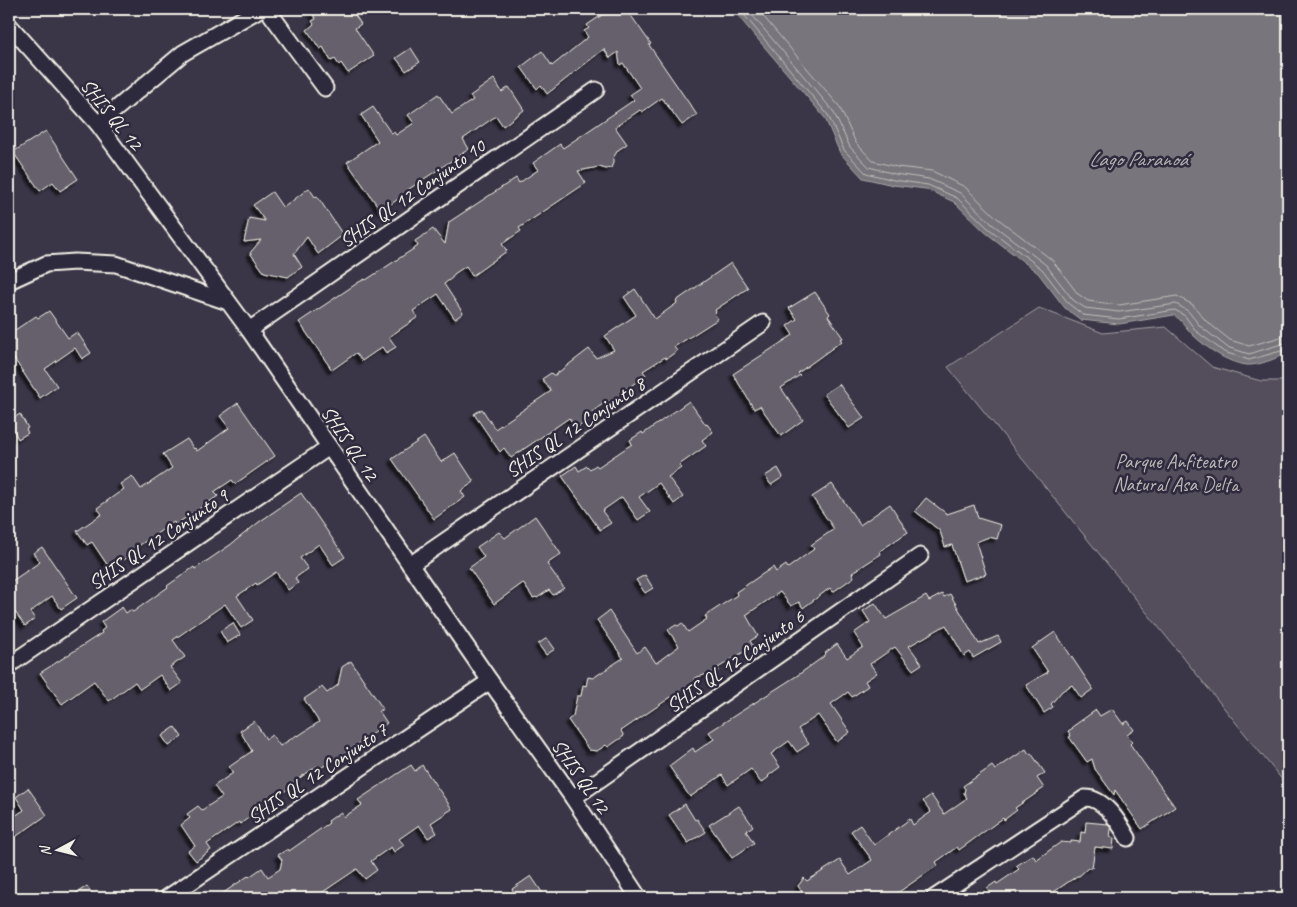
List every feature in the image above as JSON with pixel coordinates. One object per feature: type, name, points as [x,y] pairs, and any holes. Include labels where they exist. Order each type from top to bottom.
[{"type":"street","points":[[98,124],[183,53],[260,9]]},
{"type":"street","points":[[268,9],[325,88]]},
{"type":"street","name":"SHIS QL 12","points":[[10,28],[98,124],[250,330],[490,681],[573,798],[639,898]]},
{"type":"street","name":"SHIS QL 12 Conjunto 10","points":[[250,330],[596,90]]},
{"type":"street","points":[[9,281],[46,264],[74,262],[116,264],[228,302]]},
{"type":"street","name":"SHIS QL 12 Conjunto 8","points":[[410,565],[763,323]]},
{"type":"street","name":"SHIS QL 12 Conjunto 9","points":[[9,665],[329,447]]},
{"type":"street","name":"SHIS QL 12 Conjunto 6","points":[[573,798],[920,556]]},
{"type":"street","name":"SHIS QL 12 Conjunto 7","points":[[167,898],[490,681]]},
{"type":"street","points":[[934,898],[1085,798],[1092,798],[1104,807],[1128,838]]},
{"type":"green space","name":"Parque Anfiteatro Natural Asa Delta","points":[[1039,308],[1103,333],[1166,327],[1212,367],[1261,381],[1288,381],[1288,787],[948,367]]},
{"type":"water","name":"Lago Paranoá","points":[[732,9],[1288,9],[1288,352],[1274,359],[1256,364],[1240,364],[1218,354],[1205,345],[1174,315],[1119,324],[1081,320],[1065,308],[1038,273],[985,232],[954,202],[926,189],[893,185],[863,178],[840,153],[825,118]]},
{"type":"building","points":[[309,9],[351,9],[361,24],[355,28],[374,56],[348,73],[341,63],[339,65],[335,59],[331,61],[323,47],[320,49],[307,30],[314,24],[312,21],[316,19]]},
{"type":"building","points":[[611,9],[625,9],[632,17],[697,115],[682,125],[662,98],[615,127],[627,144],[618,150],[613,158],[611,168],[599,167],[578,171],[586,183],[519,228],[521,231],[502,244],[507,251],[472,276],[466,266],[444,284],[463,313],[455,319],[438,294],[413,311],[418,317],[389,337],[396,347],[386,353],[382,347],[362,361],[356,353],[332,370],[299,322],[418,246],[415,241],[433,229],[445,244],[449,222],[516,178],[519,183],[538,170],[533,163],[560,144],[563,148],[634,100],[630,95],[640,88],[623,63],[620,65],[618,52],[610,58],[604,49],[547,94],[541,85],[537,89],[521,67],[542,51],[552,66],[588,37],[584,31],[589,28],[587,25]]},
{"type":"building","points":[[411,48],[420,62],[406,71],[396,58]]},
{"type":"building","points":[[494,79],[502,92],[509,87],[524,110],[503,126],[496,116],[463,139],[469,149],[406,191],[407,193],[381,211],[347,162],[378,141],[361,115],[373,107],[391,133],[394,132],[396,135],[414,123],[408,115],[438,94],[452,114],[473,100],[470,96]]},
{"type":"building","points":[[46,131],[78,179],[60,191],[53,182],[40,191],[13,152]]},
{"type":"building","points":[[309,188],[315,197],[317,196],[343,235],[318,254],[307,237],[294,254],[302,267],[288,277],[264,272],[250,253],[261,240],[244,242],[249,218],[265,221],[253,205],[272,192],[283,208]]},
{"type":"building","points":[[731,263],[748,288],[715,310],[714,314],[718,319],[674,347],[677,351],[666,359],[665,357],[643,371],[646,375],[621,393],[624,397],[610,406],[607,401],[585,417],[588,421],[576,428],[569,418],[511,458],[504,448],[500,452],[474,414],[482,409],[495,429],[551,391],[542,379],[551,373],[555,375],[589,349],[596,358],[614,350],[605,336],[636,315],[624,297],[635,289],[655,319],[677,303],[676,301]]},
{"type":"building","points":[[815,292],[843,338],[840,339],[842,341],[798,373],[800,375],[781,388],[803,420],[781,436],[760,406],[754,409],[733,374],[793,335],[787,326],[797,319],[789,308]]},
{"type":"building","points":[[49,311],[68,338],[77,332],[91,353],[82,359],[75,348],[45,369],[57,386],[40,398],[9,351],[9,334],[36,316],[38,318]]},
{"type":"building","points":[[839,384],[864,418],[849,428],[824,394]]},
{"type":"building","points":[[689,401],[713,432],[702,440],[706,446],[679,465],[681,468],[668,477],[683,497],[674,504],[659,483],[639,497],[650,512],[638,520],[622,497],[602,511],[611,523],[600,530],[562,476],[576,466],[579,471],[587,466],[590,469],[596,465],[598,467],[632,444],[630,440],[642,432],[643,434]]},
{"type":"building","points":[[238,403],[275,456],[235,484],[232,480],[214,492],[218,496],[175,525],[174,522],[134,549],[136,552],[110,569],[92,542],[87,545],[77,531],[102,514],[97,508],[124,489],[120,484],[132,476],[141,489],[172,468],[163,454],[187,439],[197,451],[229,428],[220,416]]},
{"type":"building","points":[[20,414],[28,428],[26,429],[28,433],[18,439],[9,421]]},
{"type":"building","points":[[424,437],[441,462],[455,453],[474,482],[461,491],[465,497],[434,519],[392,459]]},
{"type":"building","points":[[778,468],[783,477],[771,485],[765,476]]},
{"type":"building","points":[[832,484],[860,525],[890,504],[908,532],[880,551],[881,554],[852,573],[854,577],[833,592],[830,588],[803,608],[799,602],[791,606],[780,592],[746,615],[758,636],[750,641],[753,646],[718,668],[718,671],[694,678],[697,683],[673,699],[671,697],[621,731],[624,736],[608,747],[606,745],[597,751],[589,750],[568,720],[573,716],[577,696],[581,696],[583,685],[586,686],[588,677],[593,678],[623,658],[597,620],[609,611],[637,653],[645,647],[656,663],[679,646],[668,630],[682,623],[688,632],[707,619],[705,616],[737,595],[736,592],[773,567],[776,572],[786,565],[788,568],[814,549],[811,545],[834,529],[812,497]]},
{"type":"building","points":[[301,493],[345,557],[333,565],[319,544],[300,558],[308,569],[295,578],[298,583],[288,590],[276,572],[237,596],[253,620],[241,628],[225,604],[173,640],[185,657],[170,667],[182,683],[171,691],[160,675],[140,689],[135,682],[109,701],[94,681],[62,704],[40,673],[102,633],[101,631],[105,628],[101,622],[122,607],[126,613],[130,610],[133,612],[167,586],[230,545]]},
{"type":"building","points":[[926,498],[947,514],[974,505],[978,518],[1001,525],[997,539],[989,537],[976,542],[986,574],[964,581],[952,545],[945,547],[940,531],[915,511]]},
{"type":"building","points":[[535,516],[561,554],[547,564],[564,588],[553,595],[549,590],[537,598],[533,598],[523,583],[494,604],[469,568],[484,557],[477,547],[499,532],[505,538]]},
{"type":"building","points":[[42,547],[77,598],[61,609],[52,596],[30,612],[35,619],[25,626],[15,612],[9,616],[9,583],[40,562],[33,553]]},
{"type":"building","points":[[645,575],[653,588],[645,593],[636,580]]},
{"type":"building","points":[[942,594],[944,597],[950,594],[979,644],[998,636],[1001,642],[973,658],[970,652],[964,656],[946,625],[909,646],[922,664],[913,670],[895,647],[870,664],[877,673],[865,681],[868,686],[852,697],[848,692],[831,704],[850,732],[837,742],[818,715],[798,729],[809,744],[797,752],[789,741],[771,754],[780,767],[761,783],[751,769],[728,785],[722,775],[690,797],[669,766],[693,748],[695,752],[714,739],[709,732],[798,675],[837,644],[847,658],[863,647],[854,633],[870,622],[863,611],[875,603],[886,619],[926,596],[929,601]]},
{"type":"building","points":[[233,623],[240,635],[227,643],[220,631]]},
{"type":"building","points":[[1055,632],[1093,689],[1081,698],[1072,685],[1062,691],[1051,704],[1053,707],[1044,713],[1026,685],[1048,672],[1032,648]]},
{"type":"building","points":[[547,638],[555,649],[546,655],[538,644]]},
{"type":"building","points":[[351,661],[383,709],[379,711],[387,723],[333,762],[319,769],[317,766],[291,784],[292,786],[257,812],[207,844],[211,850],[196,861],[188,851],[195,846],[181,825],[190,818],[187,814],[198,806],[202,810],[222,797],[214,786],[233,773],[229,767],[252,751],[240,731],[254,721],[266,739],[272,735],[280,746],[298,736],[319,722],[304,699],[322,687],[327,693],[338,685],[342,667]]},
{"type":"building","points":[[1112,709],[1123,724],[1128,721],[1134,730],[1127,735],[1132,742],[1130,744],[1175,807],[1142,829],[1115,790],[1114,795],[1095,769],[1092,759],[1087,762],[1069,737],[1071,736],[1068,731],[1072,727],[1096,710],[1100,716]]},
{"type":"building","points":[[175,727],[182,737],[169,746],[162,736]]},
{"type":"building","points":[[1026,749],[1045,773],[1037,778],[1044,788],[1015,808],[1017,810],[1004,820],[1003,818],[959,850],[957,847],[936,862],[938,865],[896,894],[889,898],[793,898],[802,892],[798,886],[804,878],[807,881],[840,860],[850,875],[872,860],[851,831],[860,825],[874,845],[910,819],[913,825],[931,812],[923,801],[931,795],[944,814],[967,798],[963,786],[992,766],[995,770]]},
{"type":"building","points":[[411,765],[415,771],[422,765],[452,809],[431,823],[437,833],[428,838],[419,825],[399,839],[404,845],[394,852],[391,847],[371,861],[377,870],[365,879],[357,869],[314,898],[216,898],[262,868],[268,877],[280,869],[282,860],[278,855],[288,849],[289,851],[329,823],[328,821],[341,812],[344,817],[362,805],[358,800]]},
{"type":"building","points":[[28,788],[47,815],[14,838],[9,831],[9,820],[24,810],[16,797]]},
{"type":"building","points":[[685,804],[695,820],[697,819],[706,832],[688,843],[669,815]]},
{"type":"building","points":[[739,806],[753,826],[746,831],[754,843],[732,858],[709,825]]},
{"type":"building","points":[[1086,822],[1108,824],[1111,829],[1110,837],[1114,838],[1113,849],[1095,847],[1092,868],[1088,868],[1045,898],[993,898],[987,888],[996,882],[997,884],[1019,869],[1016,866],[1033,855],[1036,860],[1061,842],[1080,842],[1081,832],[1085,833]]},
{"type":"building","points":[[531,876],[546,898],[518,898],[512,889]]},
{"type":"building","points":[[87,886],[95,898],[69,898]]}]
